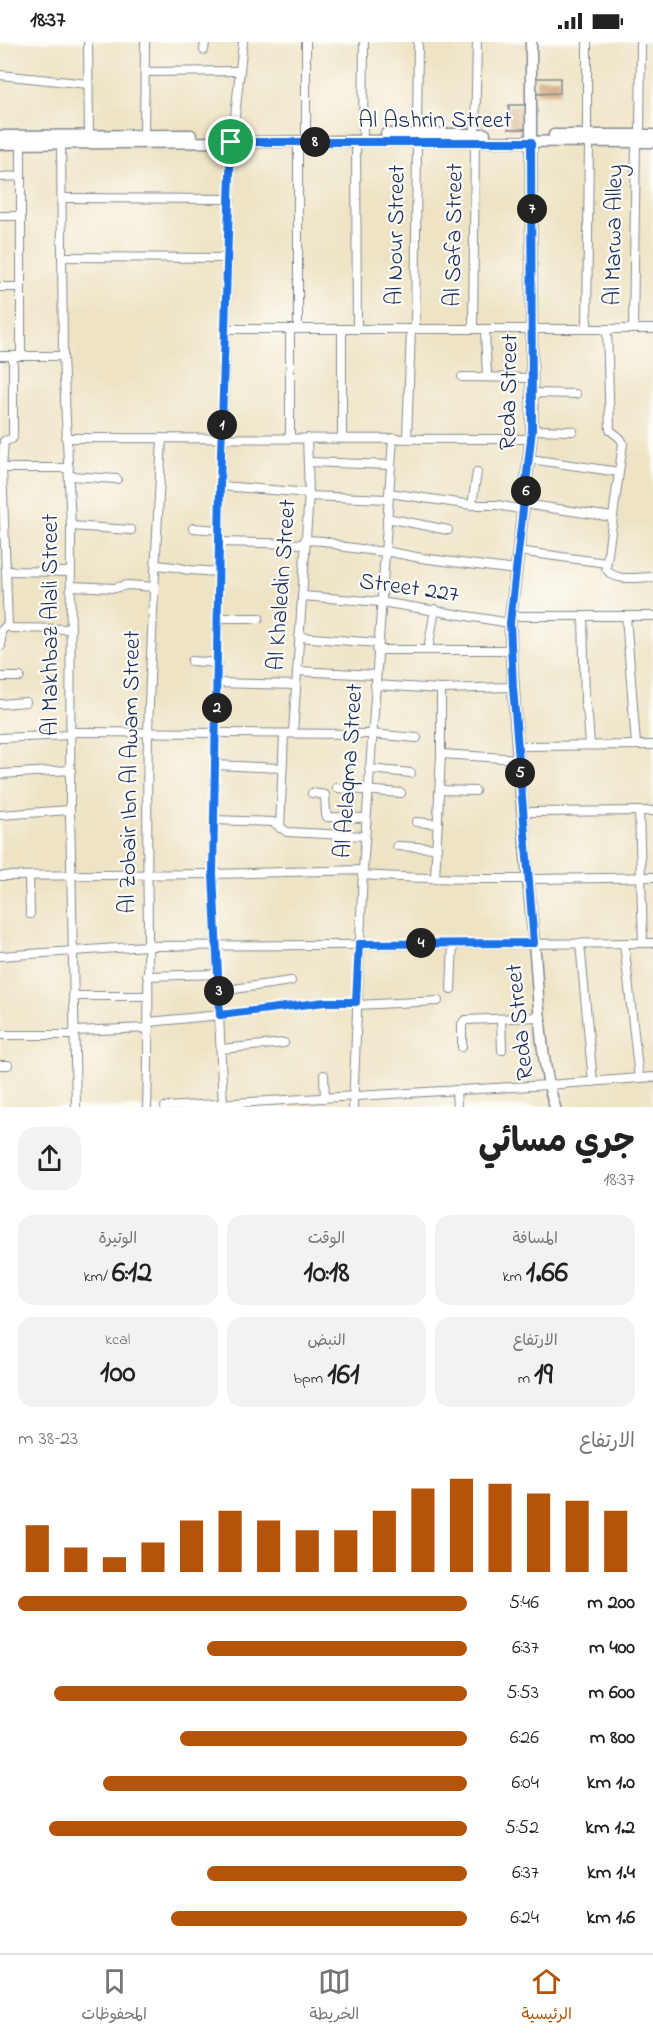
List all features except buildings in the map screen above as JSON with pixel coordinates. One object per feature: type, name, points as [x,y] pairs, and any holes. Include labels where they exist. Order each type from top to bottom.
[{"type":"street","points":[[88,42],[89,136]]},
{"type":"street","points":[[144,135],[145,42]]},
{"type":"street","points":[[223,1105],[213,874],[220,486],[232,139],[243,42]]},
{"type":"street","points":[[290,438],[306,42]]},
{"type":"street","points":[[357,329],[364,42]]},
{"type":"street","name":"Al Nour Street","points":[[407,438],[413,329],[418,42]]},
{"type":"street","name":"Al Safa Street","points":[[473,329],[477,42]]},
{"type":"street","name":"Reda Street","points":[[531,42],[532,434],[511,620],[511,650],[540,1017],[548,1085],[555,1107]]},
{"type":"street","points":[[586,42],[587,329]]},
{"type":"street","name":"Al Marwa Alley","points":[[633,328],[641,42]]},
{"type":"street","points":[[145,72],[240,71]]},
{"type":"street","points":[[0,75],[88,84]]},
{"type":"street","name":"Al Ashrin Street","points":[[0,136],[144,135],[232,139]]},
{"type":"street","name":"Al Ashrin Street","points":[[638,139],[653,135]]},
{"type":"street","name":"Al Ashrin Street","points":[[0,144],[302,138],[588,138],[638,139],[653,142]]},
{"type":"street","points":[[21,144],[21,286],[13,437],[4,441],[1,468],[6,571],[3,599],[8,624],[11,628],[71,629]]},
{"type":"street","name":"Al Makhbaz Alali Street","points":[[61,144],[63,356],[71,526],[70,810],[76,1107]]},
{"type":"street","points":[[0,177],[21,176]]},
{"type":"street","points":[[62,198],[230,199]]},
{"type":"street","points":[[0,216],[21,216]]},
{"type":"street","points":[[62,257],[228,258]]},
{"type":"street","points":[[0,286],[21,286]]},
{"type":"street","points":[[226,329],[653,328]]},
{"type":"street","points":[[342,329],[342,438]]},
{"type":"street","points":[[485,329],[487,377]]},
{"type":"street","points":[[607,329],[610,429],[622,439],[623,443],[606,563],[608,573],[616,577],[653,577]]},
{"type":"street","points":[[0,356],[63,356]]},
{"type":"street","points":[[462,377],[532,378]]},
{"type":"street","points":[[532,393],[576,394]]},
{"type":"street","points":[[66,438],[407,438],[573,431]]},
{"type":"street","name":"Al Zobair Ibn Al Awam Street","points":[[147,1107],[148,734],[162,438]]},
{"type":"street","name":"Al Khaledin Street","points":[[280,828],[282,768],[297,671],[308,494],[307,438]]},
{"type":"street","name":"Al Aelaqma Street","points":[[353,1107],[362,873],[393,438]]},
{"type":"street","points":[[530,459],[619,472]]},
{"type":"street","points":[[308,462],[391,465]]},
{"type":"street","points":[[1,468],[70,472],[117,479]]},
{"type":"street","points":[[472,505],[477,472]]},
{"type":"street","points":[[220,486],[308,494],[389,496],[472,505],[524,507],[612,518]]},
{"type":"street","points":[[387,518],[448,530]]},
{"type":"street","points":[[71,526],[131,530]]},
{"type":"street","points":[[193,528],[220,530]]},
{"type":"street","points":[[219,542],[324,541],[345,547],[516,570]]},
{"type":"street","points":[[518,551],[606,563]]},
{"type":"street","points":[[156,566],[219,572]]},
{"type":"street","points":[[6,571],[71,572]]},
{"type":"street","points":[[71,586],[155,587]]},
{"type":"street","name":"Street 227","points":[[302,596],[381,602],[435,609],[458,616],[511,620],[582,616],[653,616]]},
{"type":"street","points":[[428,650],[435,609]]},
{"type":"street","points":[[582,616],[585,703],[590,746]]},
{"type":"street","points":[[626,616],[636,745]]},
{"type":"street","points":[[219,618],[259,618]]},
{"type":"street","points":[[1,646],[2,631],[8,624]]},
{"type":"street","points":[[299,638],[428,650],[511,650]]},
{"type":"street","points":[[192,662],[218,663]]},
{"type":"street","points":[[297,671],[441,689],[513,687]]},
{"type":"street","points":[[0,677],[20,677]]},
{"type":"street","points":[[218,683],[296,685]]},
{"type":"street","points":[[435,879],[440,790],[441,689]]},
{"type":"street","points":[[0,704],[26,702]]},
{"type":"street","points":[[0,738],[71,733],[371,734],[417,738]]},
{"type":"street","points":[[518,746],[653,745]]},
{"type":"street","points":[[441,754],[519,759]]},
{"type":"street","points":[[216,765],[282,768]]},
{"type":"street","points":[[369,769],[411,773]]},
{"type":"street","points":[[0,774],[71,770]]},
{"type":"street","points":[[337,788],[401,793]]},
{"type":"street","points":[[440,790],[475,791]]},
{"type":"street","points":[[312,793],[325,795],[327,817],[366,818]]},
{"type":"street","points":[[0,815],[70,810]]},
{"type":"street","points":[[639,811],[643,943]]},
{"type":"street","points":[[523,813],[653,811]]},
{"type":"street","points":[[215,820],[273,822],[287,832],[365,837]]},
{"type":"street","points":[[416,822],[438,824]]},
{"type":"street","points":[[397,846],[437,848]]},
{"type":"street","points":[[0,876],[362,873],[435,879],[653,878]]},
{"type":"street","points":[[29,876],[30,914]]},
{"type":"street","points":[[451,989],[453,943]]},
{"type":"street","points":[[580,943],[593,1082]]},
{"type":"street","points":[[624,943],[639,1078]]},
{"type":"street","points":[[0,956],[147,945],[653,943]]},
{"type":"street","points":[[147,976],[218,974]]},
{"type":"street","points":[[219,992],[291,981]]},
{"type":"street","points":[[73,996],[148,996]]},
{"type":"street","points":[[0,1035],[74,1033],[325,1002],[356,1004],[438,1001]]},
{"type":"street","points":[[462,1047],[463,1020],[540,1017]]},
{"type":"street","points":[[501,1018],[502,1050]]},
{"type":"street","points":[[221,1049],[284,1043]]},
{"type":"street","points":[[324,1075],[325,1098]]},
{"type":"street","points":[[165,1107],[653,1077]]},
{"type":"street","points":[[456,1090],[457,1107]]},
{"type":"route","points":[[231,142],[531,142],[532,430],[510,623],[534,943],[359,944],[356,1002],[325,1002],[220,1015],[213,874],[220,486],[231,142]]}]
